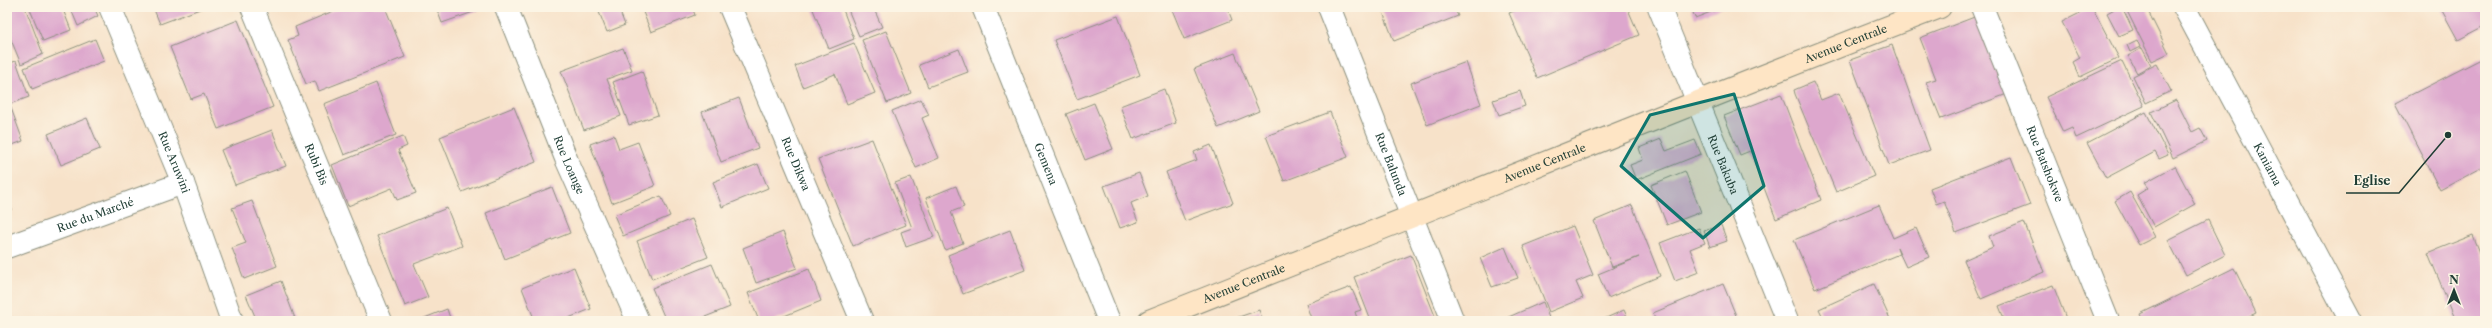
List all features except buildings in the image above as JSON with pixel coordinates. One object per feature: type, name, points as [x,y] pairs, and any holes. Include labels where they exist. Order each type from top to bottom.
[{"type":"street","name":"Rue Aruwini","points":[[110,7],[183,183],[232,321]]},
{"type":"street","name":"Rubi Bis","points":[[252,7],[381,321]]},
{"type":"street","name":"Rue Loange","points":[[506,7],[567,161],[638,321]]},
{"type":"street","name":"Rue Dikwa","points":[[730,7],[862,321]]},
{"type":"street","name":"Gemena","points":[[983,7],[1109,321]]},
{"type":"street","name":"Rue Balunda","points":[[1329,7],[1411,218],[1453,321]]},
{"type":"street","name":"Rue Bakuba","points":[[1659,7],[1787,321]]},
{"type":"street","name":"Avenue Centrale","points":[[1149,321],[1411,218],[1698,100],[1940,7]]},
{"type":"street","name":"Rue Batshokwe","points":[[1982,7],[2108,321]]},
{"type":"street","name":"Kaniama","points":[[2184,7],[2351,321]]},
{"type":"street","name":"Rue du Marché","points":[[7,247],[183,183]]},
{"type":"highlighted area","points":[[1734,94],[1764,186],[1703,238],[1621,166],[1650,115]]},
{"type":"place","name":"Eglise","points":[[2448,135]]}]
